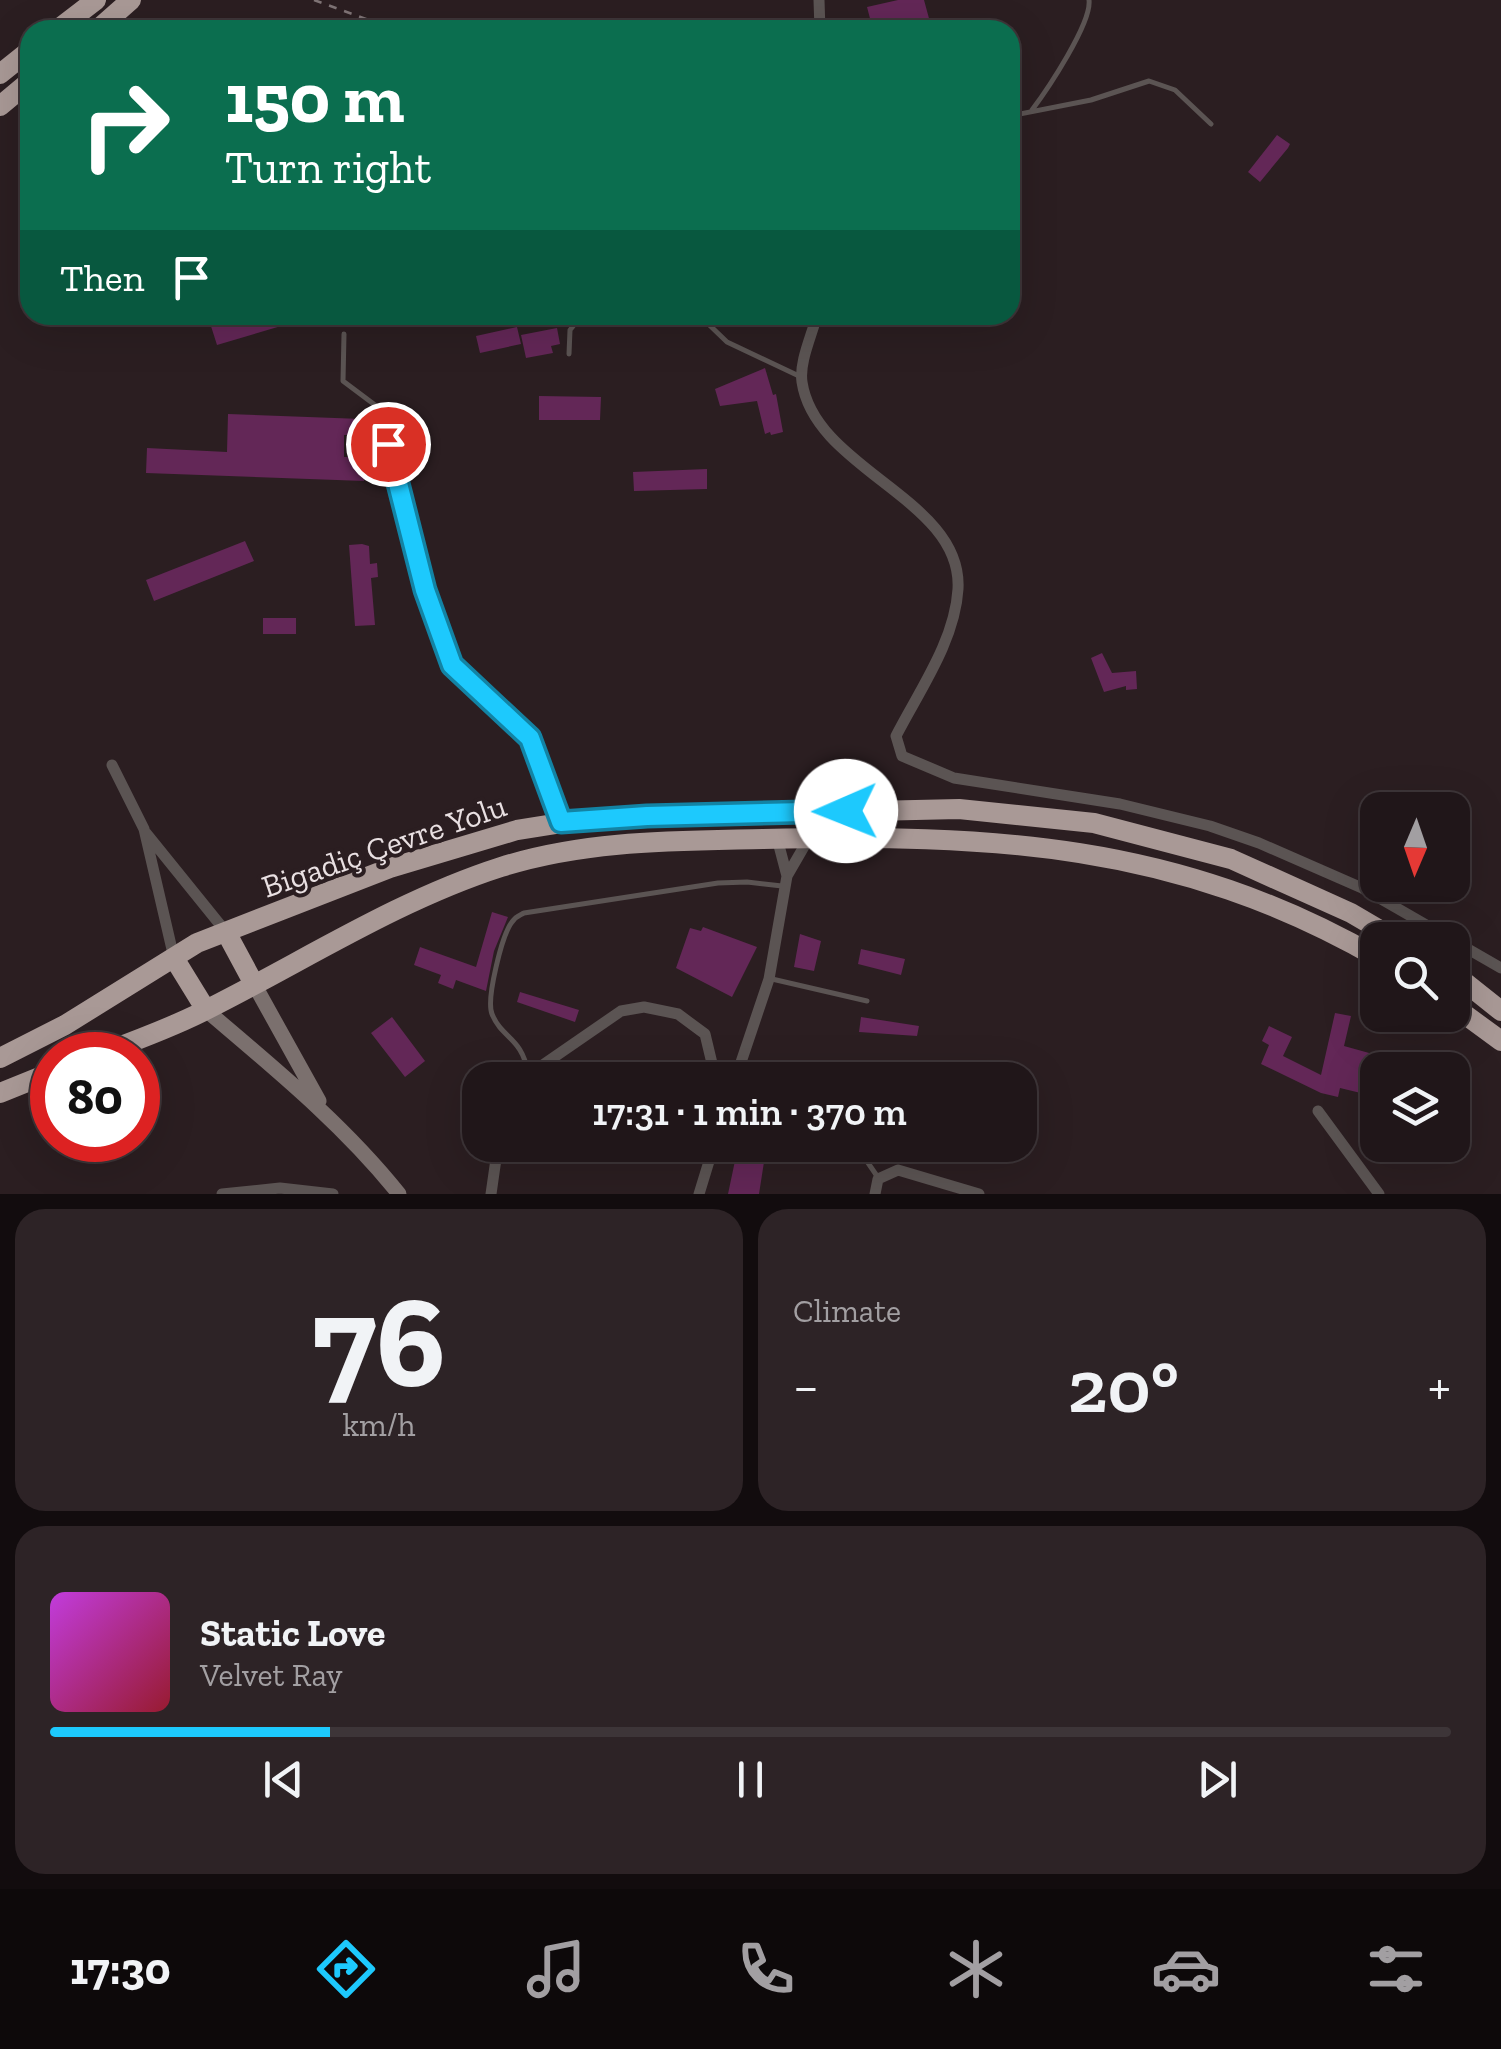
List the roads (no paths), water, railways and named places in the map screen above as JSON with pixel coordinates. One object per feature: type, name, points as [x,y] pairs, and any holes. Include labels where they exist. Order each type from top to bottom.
[{"type":"highway","points":[[70,20],[96,0]]},
{"type":"highway","points":[[109,20],[131,0]]},
{"type":"highway","points":[[0,74],[20,58]]},
{"type":"highway","points":[[0,106],[20,90]]},
{"type":"highway","name":"Bigadiç Çevre Yolu","points":[[0,1058],[65,1026],[196,943],[390,868],[517,830],[561,822],[647,816],[959,809],[1094,823],[1231,860],[1366,922]]},
{"type":"highway","name":"Bigadiç Çevre Yolu","points":[[153,1032],[206,1010],[435,890],[503,866],[565,851],[651,841],[946,838],[1102,854],[1193,876],[1260,900],[1360,948]]},
{"type":"highway","points":[[226,932],[254,984]]},
{"type":"highway","points":[[174,958],[206,1010]]},
{"type":"highway","points":[[1470,986],[1501,1011]]},
{"type":"highway","points":[[1470,1018],[1501,1041]]},
{"type":"highway","points":[[0,1092],[30,1080]]},
{"type":"main road","points":[[254,984],[326,1113]]},
{"type":"main road","points":[[206,1010],[326,1113],[367,1154],[399,1194]]},
{"type":"street","points":[[815,325],[802,377],[830,440],[901,495],[943,540],[955,562],[958,591],[951,622],[939,654],[896,736],[902,756],[954,778],[1120,804],[1260,843],[1362,888],[1501,968]]},
{"type":"street","points":[[112,765],[144,829],[226,932]]},
{"type":"street","points":[[144,829],[174,958]]},
{"type":"street","points":[[776,838],[786,881]]},
{"type":"street","points":[[741,1062],[769,979],[786,881],[809,838]]},
{"type":"street","points":[[546,1062],[621,1011],[644,1007],[668,1010],[697,1026],[710,1046],[713,1062]]},
{"type":"street","points":[[1318,1111],[1380,1194]]},
{"type":"street","points":[[491,1194],[496,1162]]},
{"type":"street","points":[[699,1194],[709,1162]]},
{"type":"street","points":[[874,1194],[878,1179],[906,1170],[978,1194]]},
{"type":"street","points":[[222,1194],[280,1188],[333,1194]]},
{"type":"lane","points":[[1032,110],[1088,13],[1088,0]]},
{"type":"lane","points":[[1020,113],[1091,100],[1149,82],[1175,90],[1212,124]]},
{"type":"lane","points":[[568,354],[574,325]]},
{"type":"lane","points":[[709,325],[727,342],[802,377]]},
{"type":"lane","points":[[344,334],[344,381],[379,408],[425,590],[452,665],[530,738],[561,822]]},
{"type":"lane","points":[[522,1062],[519,1044],[494,1017],[490,1002],[507,932],[516,917],[718,883],[786,881]]},
{"type":"lane","points":[[769,979],[867,1001]]},
{"type":"lane","points":[[867,1162],[878,1179]]}]
